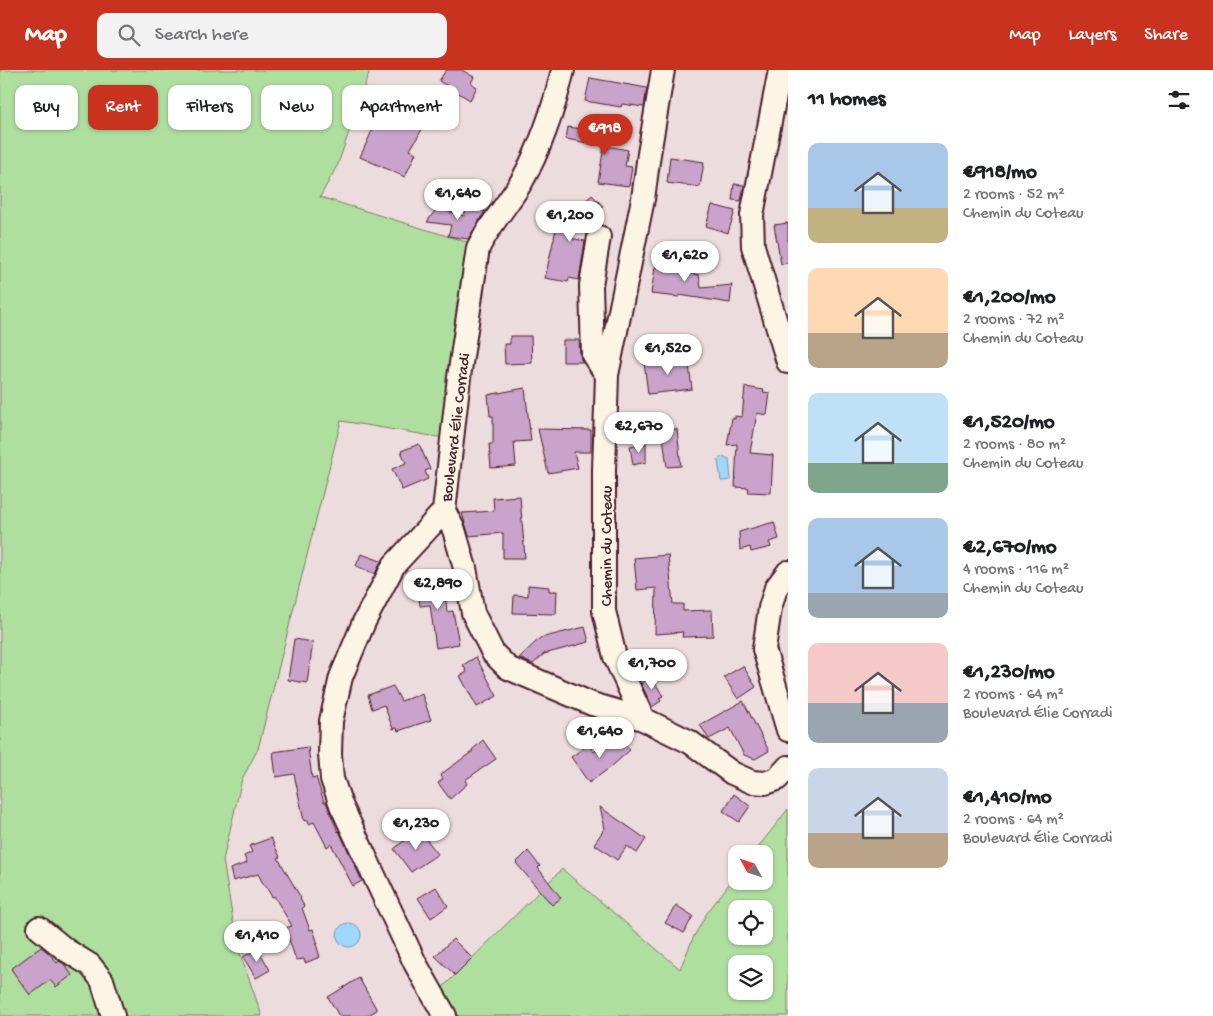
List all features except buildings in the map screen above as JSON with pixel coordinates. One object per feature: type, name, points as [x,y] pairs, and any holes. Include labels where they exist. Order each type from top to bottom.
[{"type":"street","name":"Boulevard Élie Corradi","points":[[445,1016],[415,963],[341,805],[332,779],[330,754],[331,721],[341,677],[364,622],[394,565],[444,510],[459,377],[478,248],[521,182],[537,151],[559,89],[563,70]]},
{"type":"street","name":"Chemin du Coteau","points":[[643,719],[615,657],[604,611],[604,470],[608,376],[643,199],[648,154],[664,70]]},
{"type":"street","points":[[780,70],[752,215],[753,246],[788,362]]},
{"type":"street","points":[[599,237],[591,285],[593,355],[608,376]]},
{"type":"street","points":[[444,510],[454,530],[465,568],[473,613],[493,653],[508,668],[592,704],[643,719],[690,742],[732,773],[752,782],[765,784],[786,771],[788,767]]},
{"type":"street","points":[[788,572],[776,588],[765,632],[764,649],[788,730]]},
{"type":"street","points":[[38,928],[66,950],[90,965],[102,980],[113,1016]]},
{"type":"green space","points":[[0,70],[370,70],[365,85],[342,85],[342,130],[350,130],[338,164],[320,197],[470,243],[444,438],[341,421],[258,749],[242,779],[223,860],[237,945],[262,1016],[0,1016]]},
{"type":"green space","points":[[788,809],[788,1016],[455,1016],[439,991],[562,869],[680,969],[693,938],[707,913],[728,885],[728,890],[773,890],[773,845],[760,845]]},
{"type":"water","points":[[723,456],[729,459],[731,480],[721,481],[718,460]]},
{"type":"water","points":[[349,923],[358,926],[361,935],[358,944],[349,947],[340,944],[337,935],[340,926]]}]
